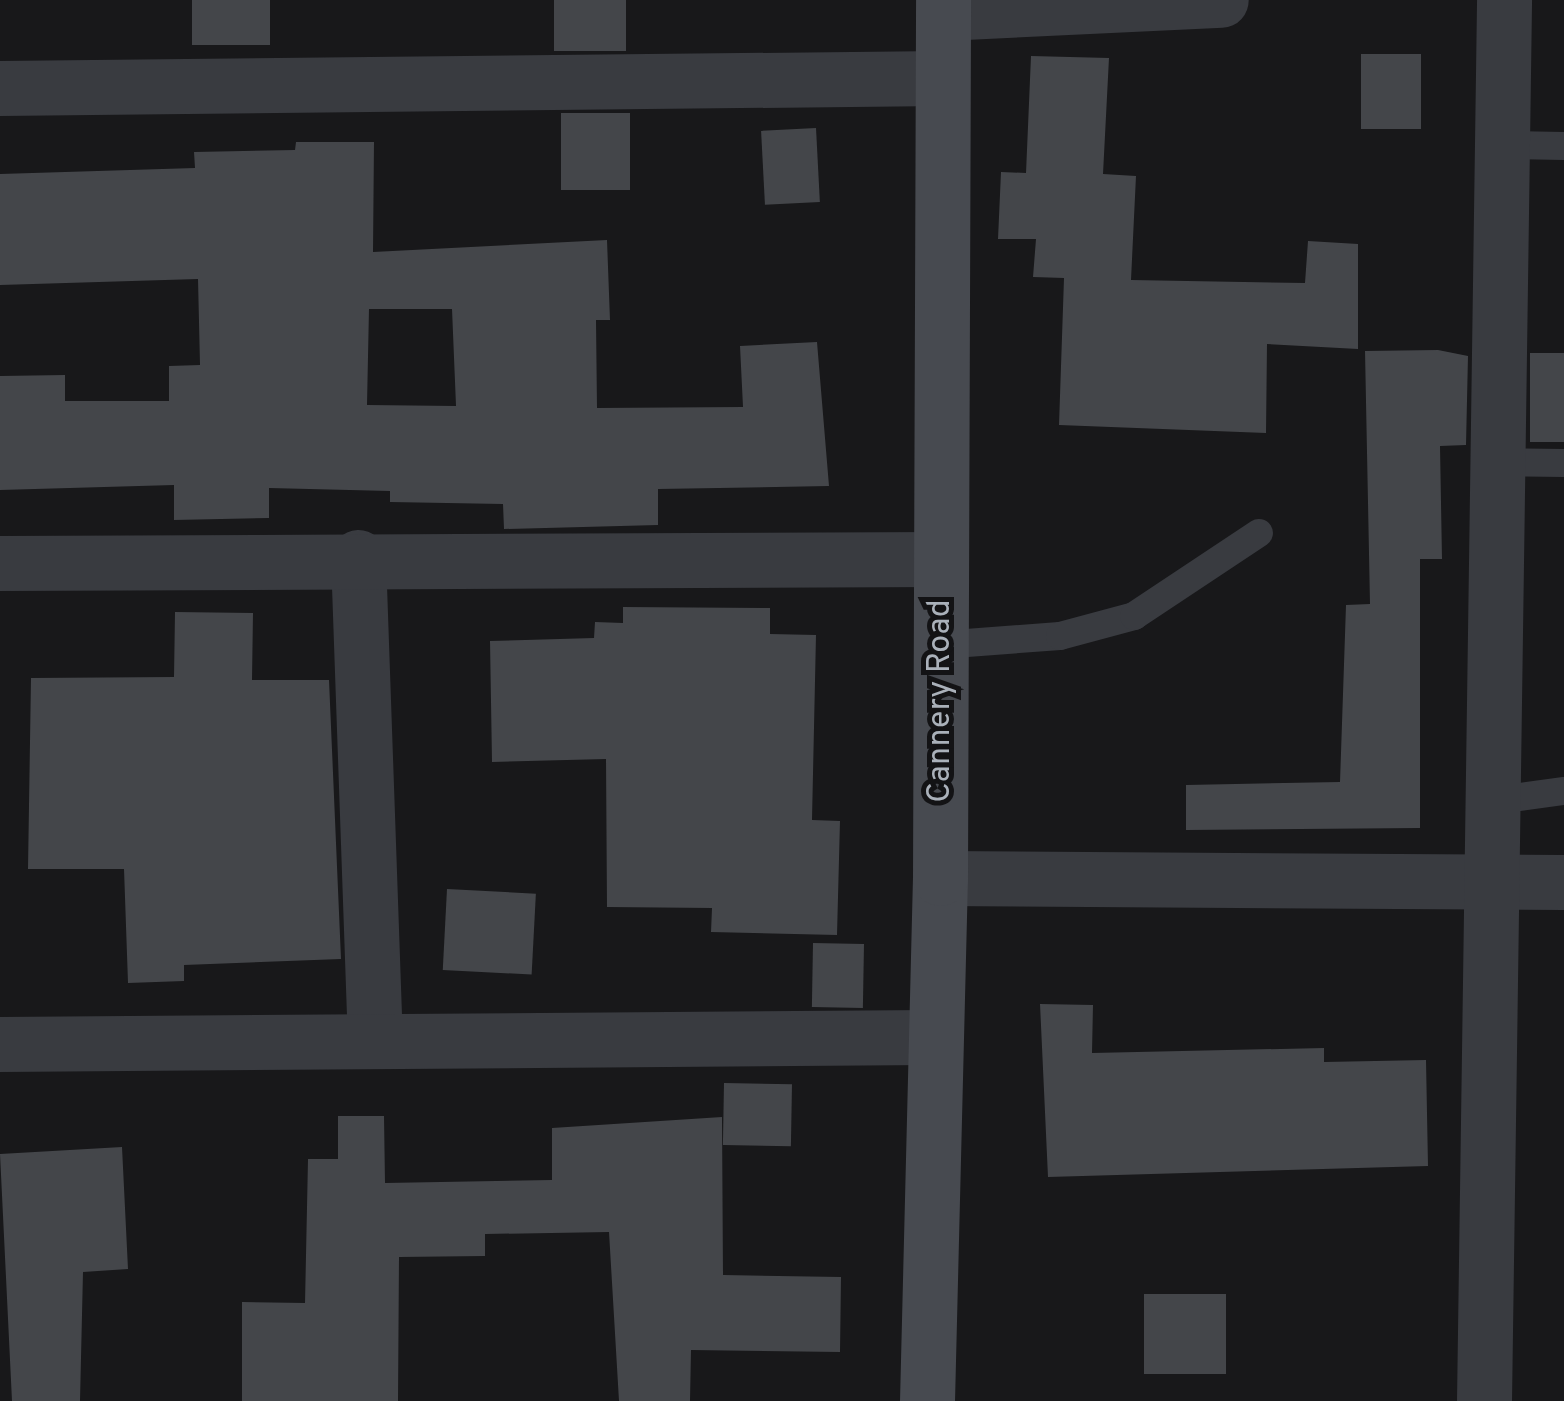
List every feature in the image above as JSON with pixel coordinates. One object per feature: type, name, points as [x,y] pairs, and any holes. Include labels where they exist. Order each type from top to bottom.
[{"type":"main road","name":"Cannery Road","points":[[926,1401],[930,1037],[940,878],[943,6]]},
{"type":"street","points":[[943,6],[1221,0]]},
{"type":"street","points":[[1484,1401],[1504,0]]},
{"type":"street","points":[[0,88],[942,78]]},
{"type":"street","points":[[358,557],[375,1039]]},
{"type":"street","points":[[0,563],[358,557],[941,560]]},
{"type":"street","points":[[940,878],[1564,882]]},
{"type":"street","points":[[0,1044],[930,1037]]},
{"type":"lane","points":[[1502,145],[1564,146]]},
{"type":"lane","points":[[1496,462],[1564,464]]},
{"type":"lane","points":[[940,644],[1060,636],[1134,616],[1259,533]]},
{"type":"lane","points":[[1490,801],[1564,791]]},
{"type":"building","points":[[192,0],[270,0],[270,45],[192,45]]},
{"type":"building","points":[[554,0],[626,0],[626,51],[554,51]]},
{"type":"building","points":[[1361,54],[1421,54],[1421,129],[1361,129]]},
{"type":"building","points":[[1031,56],[1109,58],[1103,174],[1136,176],[1131,280],[1305,283],[1308,241],[1358,244],[1358,349],[1267,344],[1266,433],[1059,425],[1064,278],[1033,277],[1036,239],[998,239],[1001,172],[1026,173]]},
{"type":"building","points":[[561,113],[630,113],[630,190],[561,190]]},
{"type":"building","points":[[816,128],[820,202],[765,205],[761,131]]},
{"type":"building","points":[[296,142],[374,142],[373,252],[607,240],[610,320],[596,320],[597,408],[743,407],[740,346],[817,342],[829,486],[658,489],[658,525],[504,529],[503,504],[390,502],[390,491],[269,488],[269,518],[174,520],[174,485],[0,490],[0,376],[65,375],[65,401],[169,401],[169,366],[200,365],[198,279],[0,285],[0,174],[195,168],[194,152],[295,150]],"holes":[[[369,309],[452,309],[456,406],[367,405]]]},
{"type":"building","points":[[1438,350],[1468,356],[1466,445],[1440,446],[1442,559],[1420,559],[1420,828],[1186,830],[1186,785],[1340,782],[1346,605],[1370,604],[1365,351]]},
{"type":"building","points":[[1530,353],[1564,353],[1564,442],[1530,442]]},
{"type":"building","points":[[623,607],[770,608],[770,634],[816,635],[812,820],[840,821],[837,935],[711,932],[712,908],[607,907],[606,759],[492,762],[490,641],[594,638],[595,622],[623,623]]},
{"type":"building","points":[[175,612],[253,613],[252,680],[329,680],[341,959],[184,965],[184,981],[128,983],[124,869],[28,869],[31,678],[174,677]]},
{"type":"building","points":[[447,889],[536,894],[532,975],[443,970]]},
{"type":"building","points":[[813,943],[864,944],[863,1008],[812,1007]]},
{"type":"building","points":[[1040,1004],[1093,1005],[1092,1053],[1324,1048],[1324,1062],[1426,1060],[1428,1166],[1048,1177]]},
{"type":"building","points":[[724,1083],[792,1084],[791,1146],[723,1145]]},
{"type":"building","points":[[338,1116],[384,1116],[385,1183],[552,1180],[552,1128],[722,1117],[723,1275],[841,1277],[840,1352],[691,1350],[690,1401],[619,1401],[609,1232],[485,1234],[485,1256],[399,1257],[398,1401],[242,1401],[242,1302],[305,1303],[308,1159],[338,1159]]},
{"type":"building","points":[[122,1147],[128,1269],[83,1272],[80,1401],[12,1401],[0,1154]]},
{"type":"building","points":[[1144,1294],[1226,1294],[1226,1374],[1144,1374]]}]
